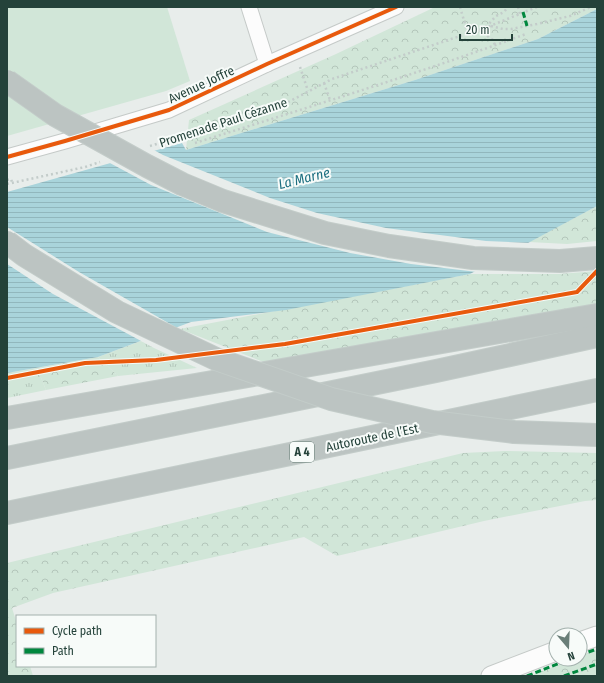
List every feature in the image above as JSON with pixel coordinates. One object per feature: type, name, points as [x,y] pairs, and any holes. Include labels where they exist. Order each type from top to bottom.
[{"type":"highway","points":[[7,81],[56,115],[182,184],[223,201],[325,233],[389,246],[473,258],[560,261],[597,258]]},
{"type":"highway","points":[[7,242],[24,255],[117,312],[216,359],[331,400],[432,422],[514,432],[597,435]]},
{"type":"highway","points":[[7,418],[597,315]]},
{"type":"highway","points":[[7,458],[436,371],[597,336]]},
{"type":"highway","name":"Autoroute de l’Est","points":[[8,513],[597,390]]},
{"type":"street","points":[[249,7],[267,64]]},
{"type":"street","name":"Avenue Joffre","points":[[7,157],[169,110],[267,64],[396,7]]},
{"type":"street","points":[[491,676],[548,654]]},
{"type":"path","points":[[460,7],[468,34]]},
{"type":"path","points":[[486,28],[496,16],[504,12],[508,7]]},
{"type":"path","points":[[518,7],[520,14]]},
{"type":"path","points":[[490,26],[511,29],[570,16],[591,7]]},
{"type":"path","points":[[478,30],[493,40],[495,46]]},
{"type":"path","points":[[196,143],[495,46],[526,34]]},
{"type":"path","points":[[300,67],[308,91]]},
{"type":"path","points":[[324,83],[330,100]]},
{"type":"path","points":[[7,184],[85,167],[106,160]]},
{"type":"path","points":[[7,180],[11,179],[12,182]]},
{"type":"green space","points":[[7,7],[167,7],[190,81],[166,91],[7,136]]},
{"type":"green space","points":[[435,7],[597,7],[597,9],[538,39],[415,80],[186,150],[189,120],[336,54]]},
{"type":"green space","points":[[597,206],[597,241],[567,244],[529,242]]},
{"type":"green space","points":[[597,271],[597,305],[271,365],[180,329],[470,274],[559,274]]},
{"type":"green space","points":[[141,341],[197,368],[118,376],[98,357]]},
{"type":"green space","points":[[98,357],[118,376],[46,390],[37,368]]},
{"type":"green space","points":[[37,368],[46,390],[7,398],[7,373]]},
{"type":"green space","points":[[505,451],[597,453],[597,500],[585,501],[484,521],[337,556],[304,537],[53,593],[12,608],[16,621],[16,667],[30,667],[33,676],[7,676],[7,563],[463,453]]},
{"type":"green space","points":[[597,650],[597,676],[530,676],[553,667],[588,667],[588,653]]},
{"type":"water","name":"La Marne","points":[[597,9],[597,206],[470,274],[286,310],[191,322],[98,357],[7,373],[7,192],[182,143],[186,150],[415,80],[538,39]]},
{"type":"pier","points":[[152,149],[163,155],[270,198],[317,213],[386,228],[486,241],[532,243],[477,272],[411,264],[350,253],[267,232],[151,185],[108,162]]},
{"type":"pier","points":[[7,227],[79,272],[179,329],[143,342],[53,294],[7,264]]},
{"type":"marked path","points":[[523,12],[527,26]]},
{"type":"marked path","points":[[588,652],[597,649]]},
{"type":"marked path","points":[[564,676],[597,664]]},
{"type":"marked path","points":[[527,676],[550,667]]},
{"type":"cycle path","points":[[7,157],[169,110],[267,64],[396,7]]},
{"type":"cycle path","points":[[7,378],[85,363],[156,360],[285,344],[577,292],[597,271]]}]
